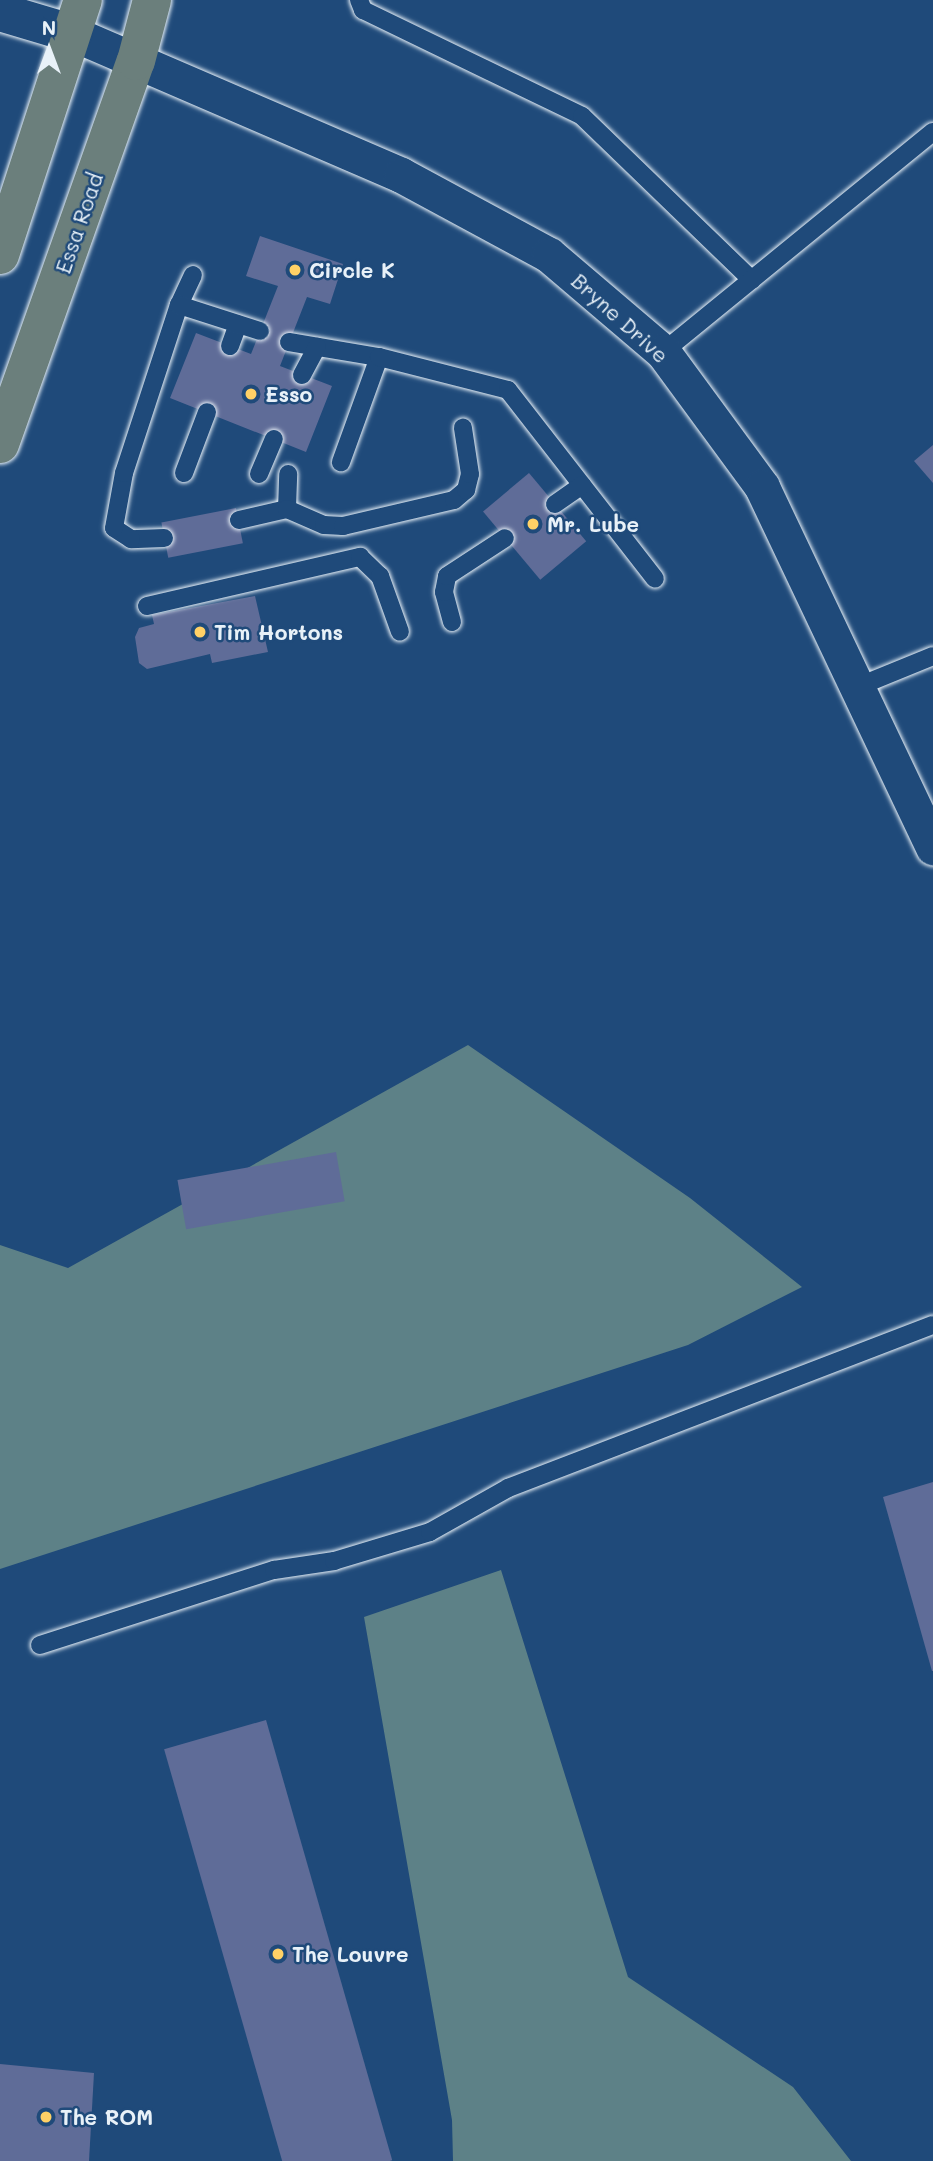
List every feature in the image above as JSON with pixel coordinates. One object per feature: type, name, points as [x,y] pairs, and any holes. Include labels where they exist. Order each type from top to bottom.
[{"type":"main road","name":"Essa Road","points":[[0,444],[136,61],[152,0]]},
{"type":"main road","points":[[0,255],[79,17]]},
{"type":"street","points":[[0,12],[79,17]]},
{"type":"street","name":"Bryne Drive","points":[[79,17],[136,61],[401,175],[549,255],[663,352],[762,487],[933,846]]},
{"type":"lane","points":[[359,0],[363,10],[582,116],[752,279]]},
{"type":"lane","points":[[663,352],[933,132]]},
{"type":"lane","points":[[164,538],[131,539],[114,528],[124,473],[179,305],[193,275]]},
{"type":"lane","points":[[179,305],[260,331]]},
{"type":"lane","points":[[230,346],[237,324]]},
{"type":"lane","points":[[289,342],[379,357],[508,390],[655,579]]},
{"type":"lane","points":[[302,375],[317,347]]},
{"type":"lane","points":[[341,462],[379,357]]},
{"type":"lane","points":[[184,473],[206,412]]},
{"type":"lane","points":[[239,520],[287,509],[324,525],[343,526],[454,500],[466,491],[470,474],[463,428]]},
{"type":"lane","points":[[259,474],[274,439]]},
{"type":"lane","points":[[287,509],[288,474]]},
{"type":"lane","points":[[555,504],[582,485]]},
{"type":"lane","points":[[452,622],[444,592],[447,576],[505,538]]},
{"type":"lane","points":[[147,606],[360,558],[380,576],[400,632]]},
{"type":"lane","points":[[857,687],[933,656]]},
{"type":"lane","points":[[40,1645],[274,1570],[334,1561],[430,1532],[508,1488],[933,1325]]},
{"type":"green space","points":[[468,1045],[690,1198],[802,1287],[688,1345],[0,1569],[0,1245],[68,1268]]},
{"type":"green space","points":[[501,1570],[628,1977],[793,2087],[851,2161],[453,2161],[452,2120],[364,1617]]},
{"type":"building","points":[[260,236],[343,264],[330,304],[307,297],[280,366],[332,386],[306,452],[170,398],[196,333],[251,354],[278,286],[246,276]]},
{"type":"building","points":[[933,445],[933,483],[914,461]]},
{"type":"building","name":"Mr. Lube","points":[[529,473],[586,541],[540,580],[483,512]]},
{"type":"building","points":[[236,508],[243,543],[168,558],[161,523]]},
{"type":"building","name":"Tim Hortons","points":[[255,596],[268,652],[212,663],[210,654],[147,669],[139,663],[135,637],[139,628],[154,624],[152,615]]},
{"type":"building","points":[[336,1152],[345,1201],[186,1229],[177,1180]]},
{"type":"building","points":[[933,1482],[933,1671],[932,1671],[883,1497]]},
{"type":"building","name":"The Louvre","points":[[266,1720],[392,2160],[282,2161],[164,1749]]},
{"type":"building","name":"The ROM","points":[[0,2064],[94,2073],[89,2161],[0,2161]]},
{"type":"place","name":"Circle K","points":[[295,270]]},
{"type":"place","name":"Esso","points":[[251,394]]},
{"type":"place","name":"Mr. Lube","points":[[533,524]]},
{"type":"place","name":"Tim Hortons","points":[[200,632]]},
{"type":"place","name":"The Louvre","points":[[278,1954]]},
{"type":"place","name":"The ROM","points":[[46,2117]]}]
